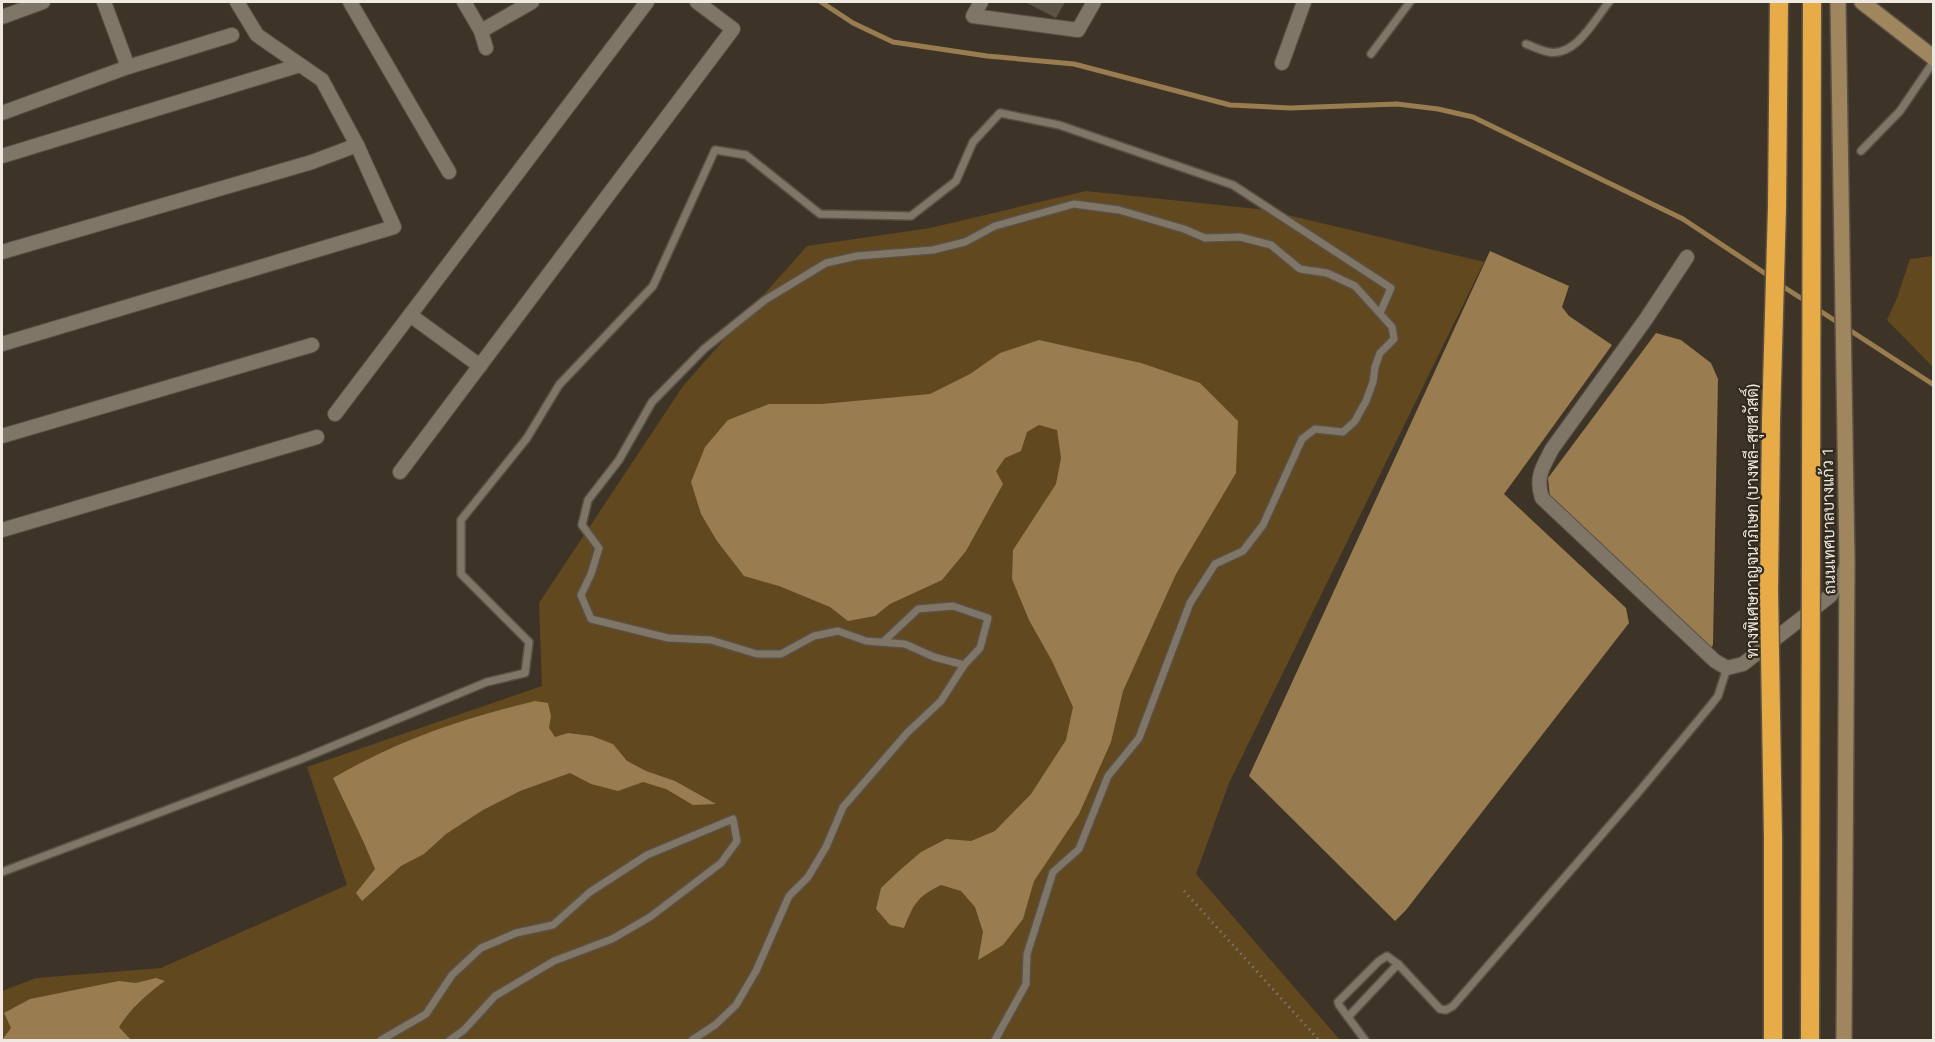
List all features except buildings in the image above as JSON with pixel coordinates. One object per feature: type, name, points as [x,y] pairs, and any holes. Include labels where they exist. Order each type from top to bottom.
[{"type":"highway","name":"ทางพิเศษกาญจนาภิเษก (บางพลี-สุขสวัสดิ์)","points":[[1773,1041],[1769,579],[1779,2]]},
{"type":"highway","points":[[1810,1041],[1812,2]]},
{"type":"main road","name":"ถนนเทศบาลบางแก้ว 1","points":[[1838,2],[1847,562],[1844,1041]]},
{"type":"main road","points":[[1862,2],[1932,54]]},
{"type":"street","points":[[2,17],[43,2]]},
{"type":"street","points":[[104,2],[128,67]]},
{"type":"street","points":[[2,344],[394,227],[357,145],[322,80],[257,35],[237,2]]},
{"type":"street","points":[[350,2],[449,172]]},
{"type":"street","points":[[464,2],[481,31],[486,48]]},
{"type":"street","points":[[481,31],[532,2]]},
{"type":"street","points":[[335,414],[647,2]]},
{"type":"street","points":[[400,472],[734,29],[697,2]]},
{"type":"street","points":[[981,2],[973,16],[1078,30],[1094,2]]},
{"type":"street","points":[[1282,63],[1304,2]]},
{"type":"street","points":[[2,113],[128,67],[232,35]]},
{"type":"street","points":[[2,156],[300,65]]},
{"type":"street","points":[[2,252],[312,162],[357,145]]},
{"type":"street","points":[[1687,257],[1646,319],[1552,449],[1541,470],[1538,485],[1542,498],[1715,661],[1727,668],[1743,664],[1830,596],[1847,562]]},
{"type":"street","points":[[410,315],[480,366]]},
{"type":"street","points":[[2,436],[312,345]]},
{"type":"street","points":[[2,530],[317,437]]},
{"type":"lane","points":[[1371,54],[1410,2]]},
{"type":"lane","points":[[1526,44],[1551,53],[1566,50],[1577,42],[1609,2]]},
{"type":"lane","points":[[1861,152],[1900,111],[1932,54]]},
{"type":"lane","points":[[2,872],[299,760],[487,682],[525,673],[529,642],[461,574],[461,520],[527,438],[559,385],[653,286],[715,150],[746,155],[820,214],[910,216],[956,181],[973,142],[1000,112],[1059,125],[1233,185],[1390,288],[1380,313]]},
{"type":"lane","points":[[963,665],[934,657],[905,644],[866,641],[838,631],[814,636],[781,654],[757,654],[711,640],[668,638],[591,619],[580,595],[591,574],[599,548],[582,525],[588,500],[619,459],[652,402],[704,349],[765,300],[826,263],[857,256],[933,250],[965,242],[995,226],[1074,204],[1119,210],[1184,229],[1205,238],[1240,237],[1271,245],[1300,269],[1327,273],[1355,286],[1392,327],[1394,339],[1380,352],[1373,382],[1355,422],[1343,432],[1315,429],[1302,439],[1263,525],[1243,551],[1215,564],[1190,603],[1139,738],[1108,776],[1079,849],[1053,872],[1028,954],[1026,984],[995,1041]]},
{"type":"lane","points":[[692,1041],[736,1005],[756,971],[789,896],[808,877],[826,847],[843,807],[907,733],[941,701],[963,665],[980,648],[988,618],[953,606],[918,609],[883,642]]},
{"type":"lane","points":[[1365,1041],[1338,1002],[1384,957],[1390,957],[1398,964],[1440,1008],[1446,1010],[1460,1000],[1711,705],[1718,696],[1727,668]]},
{"type":"lane","points":[[381,1041],[426,1014],[452,975],[481,948],[516,933],[553,925],[590,892],[647,855],[734,819],[737,841],[721,863],[650,917],[612,939],[554,961],[495,996],[464,1030],[450,1041]]},
{"type":"lane","points":[[1348,1017],[1398,964]]},
{"type":"path","points":[[1184,891],[1319,1041]]},
{"type":"shaded area","points":[[1086,191],[1267,210],[1484,262],[1229,783],[1196,874],[1340,1040],[2,1040],[2,991],[36,978],[161,968],[347,885],[307,767],[542,686],[539,603],[683,386],[807,246],[930,228]]},
{"type":"shaded area","points":[[1490,251],[1569,286],[1562,307],[1569,316],[1612,345],[1504,494],[1626,608],[1629,623],[1406,910],[1395,921],[1249,776]]},
{"type":"shaded area","points":[[1934,256],[1933,367],[1887,320],[1910,259]]},
{"type":"shaded area","points":[[1656,333],[1681,340],[1711,363],[1718,379],[1713,644],[1711,650],[1550,498],[1548,478]]},
{"type":"shaded area","points":[[1039,340],[1141,363],[1200,383],[1238,421],[1236,473],[1176,574],[1123,691],[1111,742],[1079,814],[1034,881],[1023,919],[1003,945],[978,960],[983,932],[975,907],[961,891],[941,885],[926,893],[914,907],[904,928],[890,925],[876,909],[881,888],[921,852],[946,839],[971,841],[995,831],[1031,794],[1066,740],[1073,707],[1052,661],[1029,620],[1012,579],[1013,550],[1056,484],[1061,458],[1057,430],[1039,425],[1027,432],[1021,451],[1005,458],[996,471],[1003,484],[966,551],[942,580],[890,604],[875,616],[848,621],[830,607],[779,586],[744,576],[717,541],[701,514],[691,482],[705,447],[728,420],[769,404],[822,404],[930,394],[970,374],[1000,353]]},
{"type":"shaded area","points":[[535,701],[548,703],[551,716],[549,728],[555,737],[568,733],[592,736],[613,744],[627,761],[646,771],[675,781],[716,804],[693,805],[666,789],[643,782],[618,791],[591,784],[570,773],[520,791],[483,810],[446,834],[424,854],[401,866],[362,901],[356,893],[375,869],[333,778],[382,752],[431,732]]},
{"type":"shaded area","points":[[156,978],[165,981],[139,1002],[119,1027],[131,1040],[2,1040],[11,1028],[4,1013],[30,999],[119,981],[136,983]]},
{"type":"waterway","points":[[821,2],[853,23],[893,42],[987,56],[1074,64],[1230,105],[1290,108],[1397,104],[1438,109],[1473,117],[1683,219],[1772,278]]},
{"type":"waterway","points":[[1779,284],[1807,302]]},
{"type":"waterway","points":[[1814,307],[1934,385]]}]
